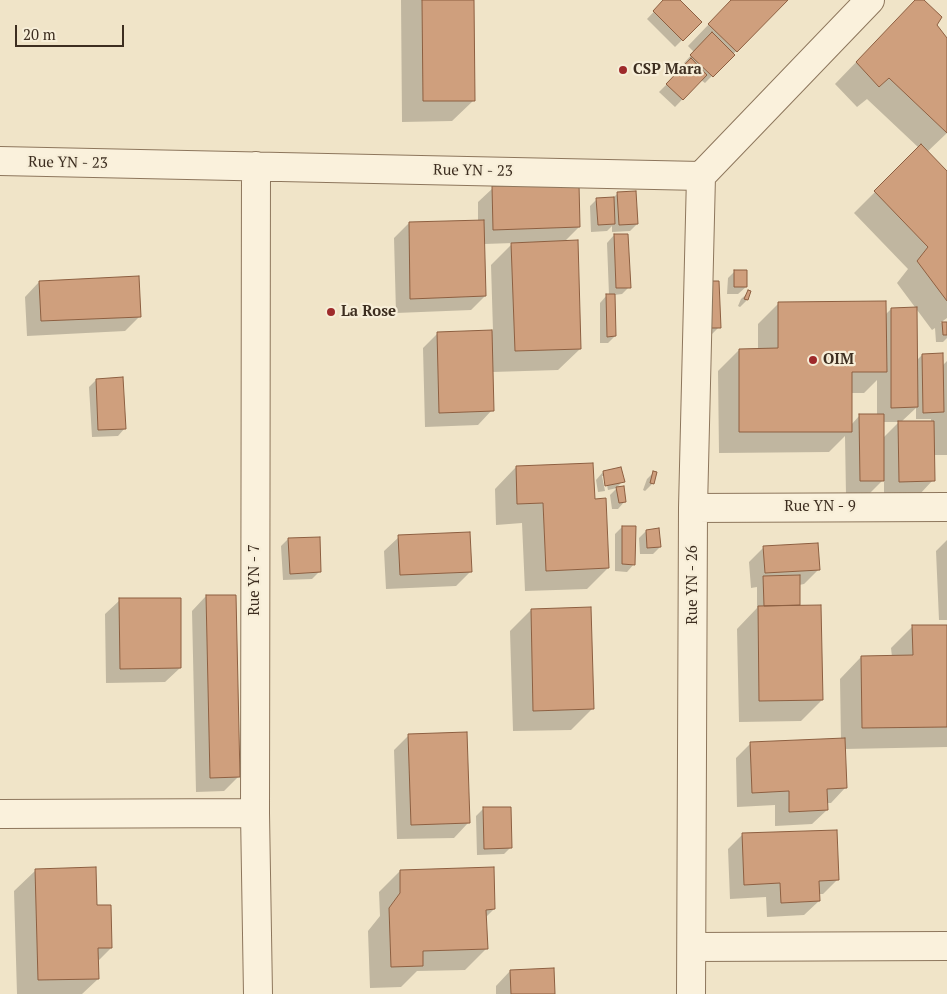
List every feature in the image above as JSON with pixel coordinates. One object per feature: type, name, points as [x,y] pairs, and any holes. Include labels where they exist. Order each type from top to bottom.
[{"type":"street","points":[[701,176],[870,0]]},
{"type":"street","name":"Rue YN - 23","points":[[0,161],[701,176]]},
{"type":"street","name":"Rue YN - 7","points":[[256,166],[255,814],[258,994]]},
{"type":"street","name":"Rue YN - 26","points":[[691,994],[693,508],[701,176]]},
{"type":"street","name":"Rue YN - 9","points":[[693,508],[947,507]]},
{"type":"street","points":[[0,814],[255,814]]},
{"type":"street","points":[[692,947],[947,946]]},
{"type":"building","points":[[422,0],[474,0],[475,101],[423,101]]},
{"type":"building","points":[[663,0],[680,0],[702,22],[683,41],[653,11]]},
{"type":"building","points":[[731,0],[788,0],[737,52],[708,24]]},
{"type":"building","points":[[915,0],[924,0],[942,17],[937,25],[947,38],[947,133],[889,78],[879,87],[856,62]]},
{"type":"building","points":[[712,32],[735,55],[713,77],[690,55]]},
{"type":"building","points":[[691,58],[707,75],[683,100],[666,84]]},
{"type":"building","points":[[921,144],[947,171],[947,301],[917,261],[928,247],[874,191]]},
{"type":"building","points":[[579,184],[580,227],[493,230],[492,186]]},
{"type":"building","points":[[636,191],[638,224],[619,225],[617,192]]},
{"type":"building","points":[[614,197],[615,224],[598,225],[596,198]]},
{"type":"building","points":[[484,220],[486,296],[410,299],[409,222]]},
{"type":"building","points":[[614,234],[628,234],[631,288],[616,288]]},
{"type":"building","points":[[578,240],[581,349],[515,351],[511,243]]},
{"type":"building","points":[[734,270],[747,270],[747,287],[734,287]]},
{"type":"building","points":[[139,276],[141,317],[41,321],[39,281]]},
{"type":"building","points":[[695,281],[719,281],[721,328],[696,328]]},
{"type":"building","points":[[748,290],[751,291],[748,300],[744,299]]},
{"type":"building","points":[[606,294],[615,294],[616,336],[607,337]]},
{"type":"building","name":"OIM","points":[[886,301],[887,372],[852,372],[852,432],[739,432],[739,349],[778,348],[778,302]]},
{"type":"building","points":[[917,307],[918,407],[891,408],[891,308]]},
{"type":"building","points":[[942,322],[947,322],[947,335],[943,335]]},
{"type":"building","points":[[492,330],[494,411],[439,413],[437,332]]},
{"type":"building","points":[[943,353],[944,412],[923,413],[922,354]]},
{"type":"building","points":[[123,377],[126,429],[98,430],[96,379]]},
{"type":"building","points":[[859,414],[884,414],[884,481],[860,481]]},
{"type":"building","points":[[898,421],[934,421],[935,481],[899,482]]},
{"type":"building","points":[[593,463],[595,499],[606,498],[609,568],[546,571],[543,503],[517,504],[516,466]]},
{"type":"building","points":[[621,467],[625,482],[605,486],[603,471]]},
{"type":"building","points":[[653,471],[657,472],[654,484],[650,483]]},
{"type":"building","points":[[624,486],[626,502],[619,503],[616,487]]},
{"type":"building","points":[[622,526],[636,526],[635,565],[622,564]]},
{"type":"building","points":[[659,528],[661,547],[647,548],[646,530]]},
{"type":"building","points":[[470,532],[472,572],[400,575],[398,535]]},
{"type":"building","points":[[320,537],[321,572],[290,574],[288,538]]},
{"type":"building","points":[[818,543],[820,570],[765,573],[763,546]]},
{"type":"building","points":[[800,575],[800,605],[764,606],[763,576]]},
{"type":"building","points":[[206,595],[236,595],[240,777],[210,778]]},
{"type":"building","points":[[119,598],[181,598],[181,668],[120,669]]},
{"type":"building","points":[[821,605],[823,700],[759,701],[758,606]]},
{"type":"building","points":[[591,607],[594,709],[533,711],[531,609]]},
{"type":"building","points":[[912,625],[947,625],[947,727],[862,728],[861,656],[913,655]]},
{"type":"building","points":[[467,732],[470,823],[411,825],[408,734]]},
{"type":"building","points":[[845,738],[847,788],[827,789],[828,810],[789,812],[789,791],[752,793],[750,742]]},
{"type":"building","points":[[483,807],[511,807],[512,848],[484,849]]},
{"type":"building","points":[[837,830],[839,880],[819,881],[820,901],[781,903],[780,883],[744,885],[742,833]]},
{"type":"building","points":[[96,867],[97,905],[111,905],[112,948],[98,948],[99,979],[38,980],[35,869]]},
{"type":"building","points":[[494,867],[495,909],[486,910],[488,949],[423,951],[423,966],[391,967],[389,908],[400,893],[400,870]]},
{"type":"building","points":[[554,968],[555,994],[511,994],[510,970]]},
{"type":"place","name":"CSP Mara","points":[[623,70]]},
{"type":"place","name":"La Rose","points":[[331,312]]},
{"type":"place","name":"OIM","points":[[813,360]]}]
